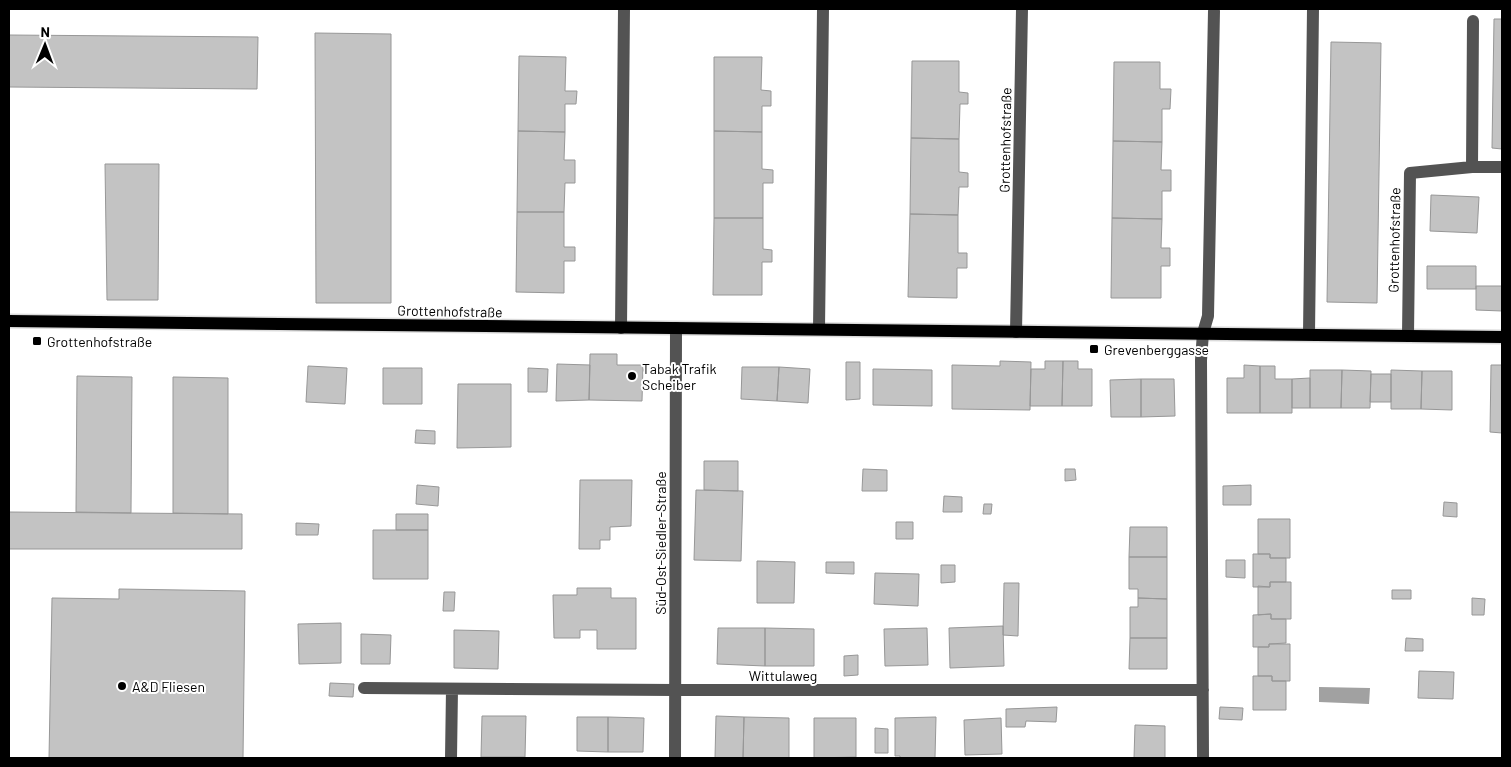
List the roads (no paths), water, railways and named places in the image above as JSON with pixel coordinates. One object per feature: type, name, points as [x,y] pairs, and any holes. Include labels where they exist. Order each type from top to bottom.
[{"type":"main road","name":"Grottenhofstraße","points":[[9,321],[1502,337]]},
{"type":"street","points":[[621,328],[624,9]]},
{"type":"street","points":[[819,329],[823,9]]},
{"type":"street","name":"Grottenhofstraße","points":[[1016,332],[1022,9]]},
{"type":"street","points":[[1309,334],[1312,9]]},
{"type":"street","points":[[1203,758],[1201,360],[1203,333],[1208,316],[1214,11]]},
{"type":"street","points":[[1473,22],[1472,166],[1502,167]]},
{"type":"street","name":"Grottenhofstraße","points":[[1408,335],[1410,173],[1472,166]]},
{"type":"street","name":"Süd-Ost-Siedler-Straße","points":[[675,758],[676,328]]},
{"type":"street","name":"Wittulaweg","points":[[364,688],[1203,690]]},
{"type":"street","points":[[451,758],[452,689]]},
{"type":"place","name":"Grottenhofstraße","points":[[37,341]]},
{"type":"place","name":"Grevenberggasse","points":[[1094,349]]},
{"type":"place","name":"Tabak Trafik Scheiber","points":[[632,376]]},
{"type":"place","name":"A&D Fliesen","points":[[122,686]]}]
